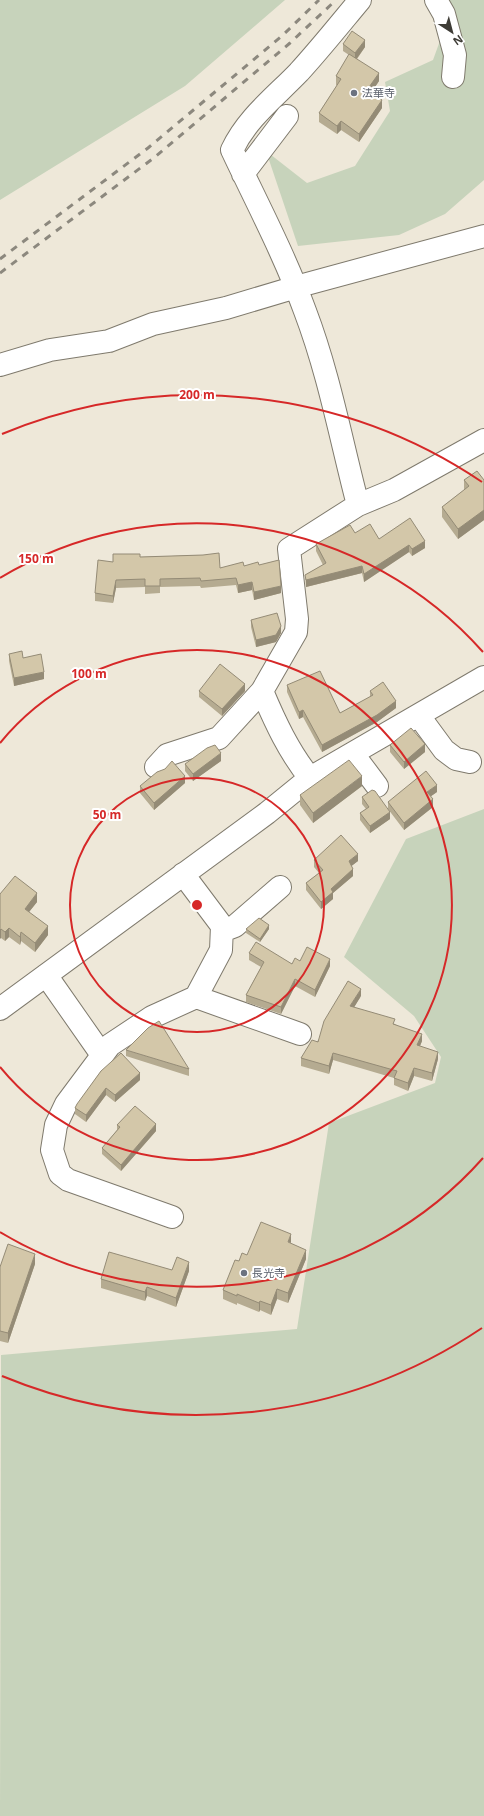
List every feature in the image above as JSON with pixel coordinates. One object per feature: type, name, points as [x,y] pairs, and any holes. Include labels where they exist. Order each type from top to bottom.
[{"type":"street","points":[[358,505],[328,384],[306,312],[232,150],[239,136],[250,121],[299,72],[360,0]]},
{"type":"street","points":[[436,0],[444,14],[455,54],[453,77]]},
{"type":"street","points":[[243,174],[287,116]]},
{"type":"street","points":[[0,365],[50,350],[109,341],[153,324],[226,308],[296,288],[303,284],[484,236]]},
{"type":"street","points":[[156,767],[167,755],[219,738],[262,691],[296,632],[297,619],[289,549],[358,505],[394,490],[484,440]]},
{"type":"street","points":[[0,1008],[266,813],[310,778],[484,677]]},
{"type":"street","points":[[262,691],[276,725],[299,764],[310,778]]},
{"type":"street","points":[[419,716],[444,750],[456,759],[470,762]]},
{"type":"street","points":[[353,754],[377,786]]},
{"type":"street","points":[[172,1217],[68,1180],[60,1174],[52,1150],[56,1125],[66,1104],[110,1045],[152,1017],[196,997],[221,950],[222,926],[183,874]]},
{"type":"street","points":[[222,931],[235,926],[280,887]]},
{"type":"street","points":[[46,975],[102,1055]]},
{"type":"street","points":[[196,997],[300,1034]]},
{"type":"green space","points":[[0,0],[285,0],[185,86],[0,200]]},
{"type":"green space","points":[[432,0],[484,0],[484,180],[445,214],[399,235],[298,246],[266,151],[307,183],[355,166],[390,111],[385,82],[433,60],[441,38]]},
{"type":"green space","points":[[484,809],[484,1816],[0,1816],[1,1355],[297,1329],[329,1123],[435,1083],[441,1057],[414,1016],[344,957],[406,839]]},
{"type":"building","points":[[352,31],[365,40],[355,53],[343,44]]},
{"type":"building","points":[[349,54],[379,73],[367,90],[382,100],[359,134],[341,121],[337,126],[319,113],[341,79],[336,76]]},
{"type":"building","points":[[477,471],[484,480],[484,510],[458,529],[442,507],[469,486],[464,480]]},
{"type":"building","points":[[410,518],[425,541],[412,549],[409,545],[364,574],[362,566],[306,580],[305,575],[326,563],[316,544],[350,525],[355,533],[370,524],[379,539]]},
{"type":"building","points":[[219,553],[220,568],[243,562],[244,566],[258,562],[259,565],[279,560],[281,586],[254,592],[252,582],[238,585],[236,578],[201,581],[200,578],[160,579],[160,586],[145,586],[145,579],[116,580],[113,596],[95,593],[98,560],[113,562],[113,554],[140,554],[140,557]]},
{"type":"building","points":[[277,613],[281,626],[276,635],[256,640],[251,620]]},
{"type":"building","points":[[22,651],[23,658],[41,654],[44,672],[14,678],[9,654]]},
{"type":"building","points":[[220,664],[245,684],[222,709],[199,691]]},
{"type":"building","points":[[320,671],[340,713],[373,695],[370,691],[383,682],[396,701],[377,715],[322,745],[303,710],[299,712],[287,685]]},
{"type":"building","points":[[411,728],[425,744],[404,762],[390,745]]},
{"type":"building","points":[[215,745],[221,753],[193,774],[185,764],[207,748]]},
{"type":"building","points":[[349,760],[362,776],[313,813],[300,795]]},
{"type":"building","points":[[172,761],[185,776],[154,803],[140,786],[157,772],[165,769]]},
{"type":"building","points":[[426,771],[437,785],[427,792],[433,799],[404,823],[388,802]]},
{"type":"building","points":[[372,790],[375,791],[390,812],[370,826],[360,813],[369,807],[362,797]]},
{"type":"building","points":[[341,835],[358,854],[349,861],[353,869],[331,889],[333,892],[321,902],[306,883],[323,870],[314,860]]},
{"type":"building","points":[[15,876],[37,893],[25,909],[48,926],[35,943],[21,932],[20,937],[9,928],[5,932],[1,929],[0,930],[0,894]]},
{"type":"building","points":[[259,918],[269,925],[260,939],[246,929]]},
{"type":"building","points":[[256,942],[292,964],[295,958],[300,961],[307,947],[330,959],[315,990],[295,979],[281,1007],[246,995],[264,962],[249,953]]},
{"type":"building","points":[[348,981],[361,989],[350,1006],[395,1019],[393,1024],[422,1034],[417,1045],[438,1052],[432,1073],[414,1068],[408,1083],[394,1078],[397,1071],[333,1053],[329,1066],[301,1058],[312,1040],[318,1042],[324,1021]]},
{"type":"building","points":[[159,1021],[189,1069],[126,1050],[148,1028]]},
{"type":"building","points":[[121,1053],[140,1073],[115,1095],[106,1088],[86,1115],[75,1108],[101,1071]]},
{"type":"building","points":[[135,1106],[156,1124],[121,1165],[102,1148],[120,1127],[117,1125]]},
{"type":"building","name":"長光寺","points":[[261,1222],[291,1234],[288,1242],[306,1250],[288,1293],[277,1289],[271,1305],[260,1301],[259,1303],[223,1290],[235,1260],[239,1261],[242,1253],[247,1255]]},
{"type":"building","points":[[8,1244],[35,1254],[8,1333],[0,1331],[0,1267]]},
{"type":"building","points":[[109,1252],[172,1270],[177,1257],[189,1262],[176,1298],[147,1287],[145,1292],[101,1279]]},
{"type":"railway","points":[[0,259],[148,148],[283,35],[319,0]]},
{"type":"railway","points":[[0,273],[155,157],[290,43],[336,0]]},
{"type":"place","name":"法華寺","points":[[354,93]]},
{"type":"place","name":"長光寺","points":[[244,1273]]}]
